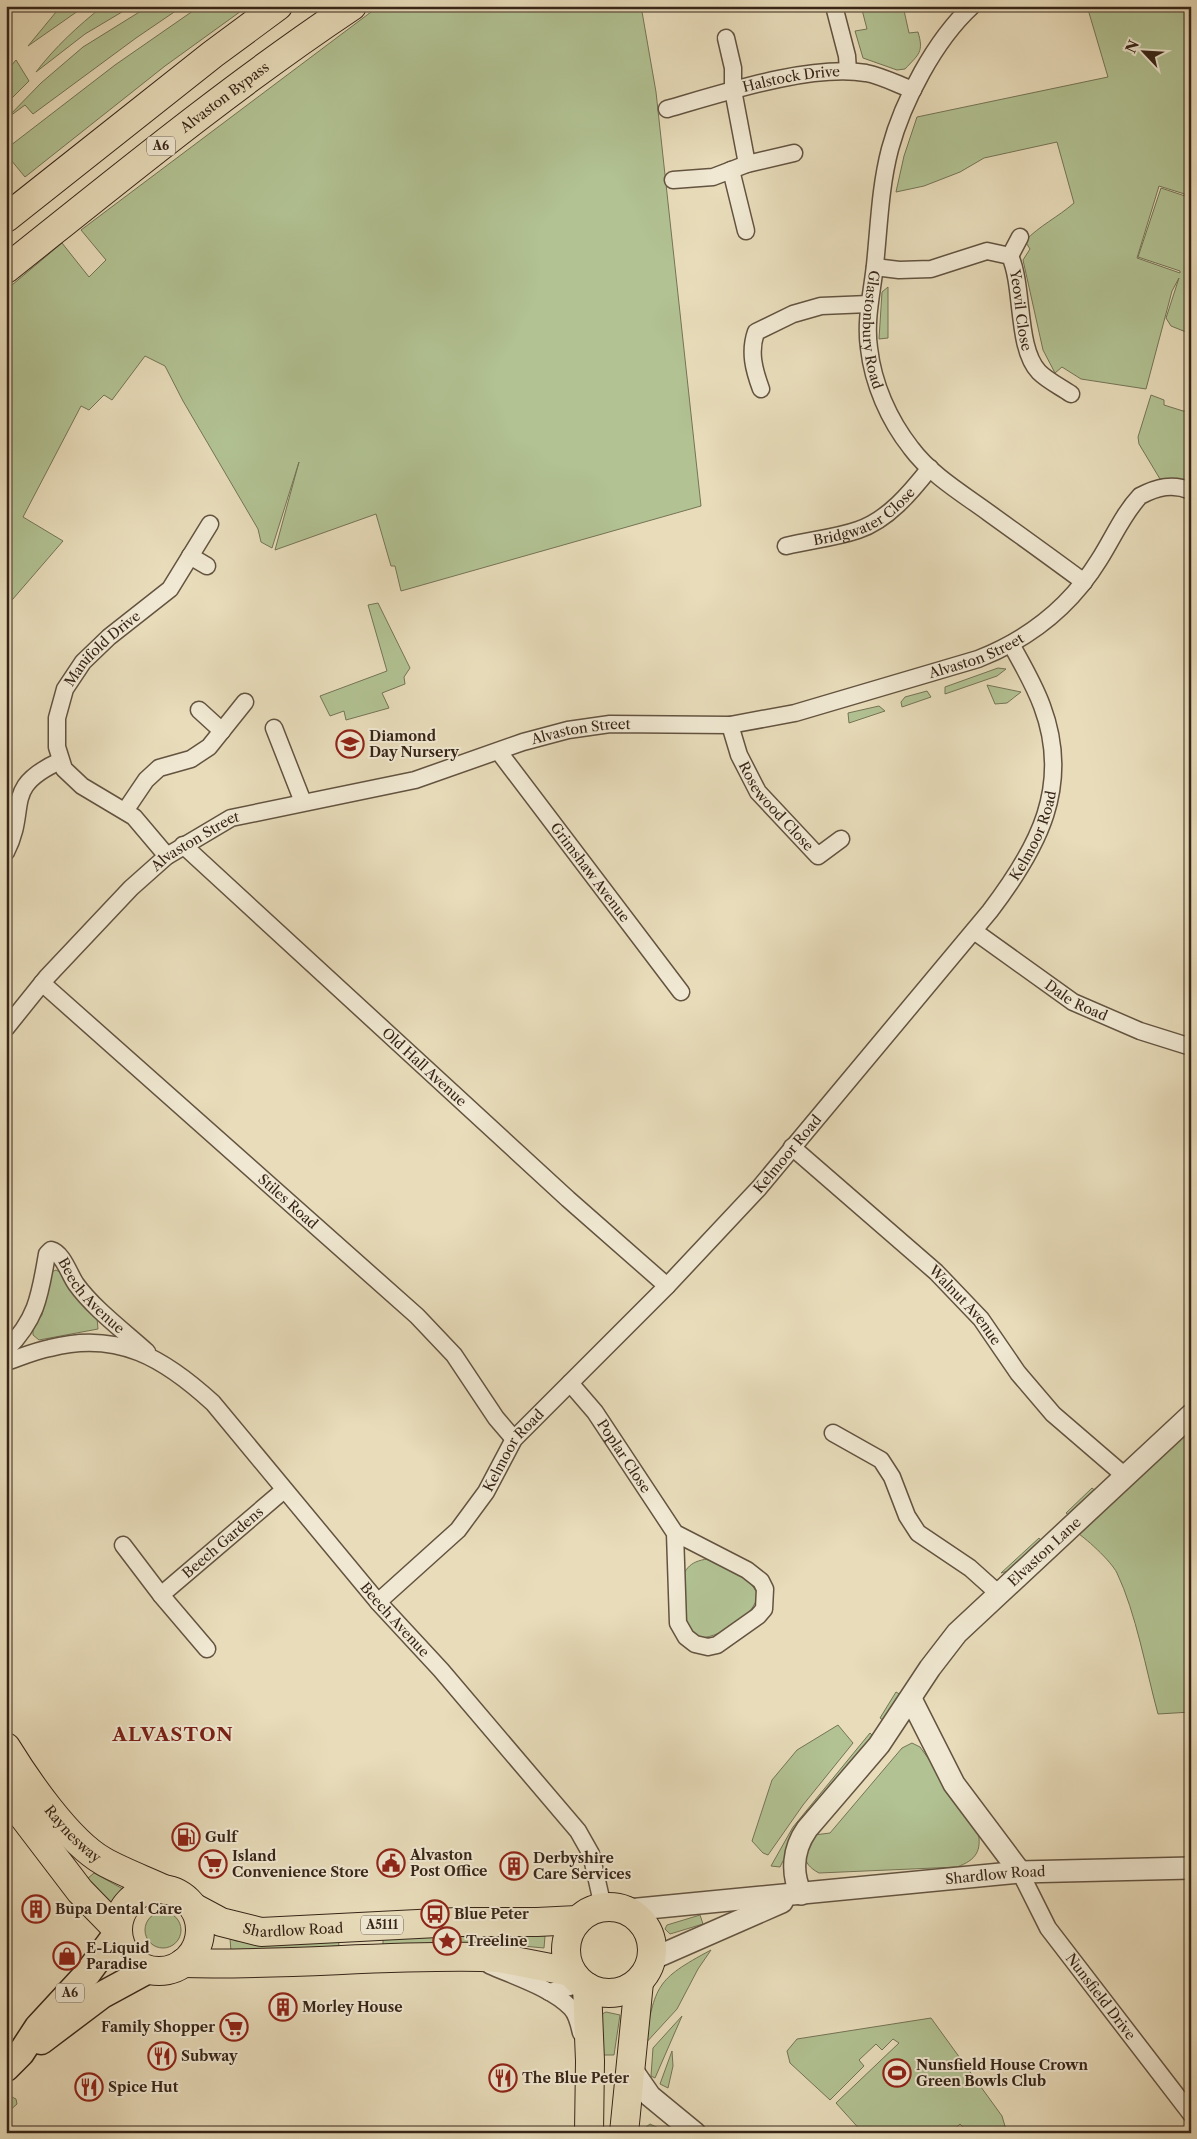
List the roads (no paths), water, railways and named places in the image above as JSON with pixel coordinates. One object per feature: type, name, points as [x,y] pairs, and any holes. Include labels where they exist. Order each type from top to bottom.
[{"type":"highway","points":[[6,218],[213,54],[278,6]]},
{"type":"highway","name":"Alvaston Bypass","points":[[6,269],[153,152],[319,28],[352,6]]},
{"type":"highway","name":"Raynesway","points":[[6,1747],[60,1820],[87,1850],[102,1861],[166,1890]]},
{"type":"highway","name":"Raynesway","points":[[6,1794],[80,1891],[118,1931]]},
{"type":"highway","points":[[152,1890],[166,1890],[182,1896],[192,1907],[198,1921],[199,1937],[191,1956],[183,1963],[167,1970],[148,1970],[139,1966],[124,1951],[118,1931],[121,1916],[133,1899],[152,1890]]},
{"type":"highway","name":"Shardlow Road","points":[[192,1907],[221,1922],[261,1932],[457,1922],[577,1920]]},
{"type":"highway","points":[[615,1909],[640,1919],[649,1932],[653,1944],[646,1970],[630,2067],[624,2133]]},
{"type":"highway","name":"A5111","points":[[577,1920],[584,1913],[615,1909]]},
{"type":"highway","points":[[577,1920],[566,1944],[566,1956],[580,1981],[590,2061],[589,2133]]},
{"type":"highway","points":[[183,1963],[290,1963],[356,1958],[484,1961],[499,1958],[580,1981],[608,1993],[625,1991],[646,1970]]},
{"type":"main road","name":"A6","points":[[14,2060],[38,2027],[87,1974],[118,1931]]},
{"type":"main road","name":"A6","points":[[14,2060],[50,2037],[102,1995],[148,1970]]},
{"type":"street","name":"Halstock Drive","points":[[834,6],[848,56],[848,71]]},
{"type":"street","name":"Glastonbury Road","points":[[972,6],[937,48],[913,90],[890,149],[880,207],[875,267],[869,304],[868,347],[880,392],[900,432],[930,468],[1084,582]]},
{"type":"street","name":"Halstock Drive","points":[[726,38],[733,68],[733,90],[747,164]]},
{"type":"street","name":"Halstock Drive","points":[[667,109],[733,90],[825,71],[869,73],[913,90]]},
{"type":"street","points":[[673,180],[713,177],[747,164],[794,152]]},
{"type":"street","points":[[731,170],[746,231]]},
{"type":"street","points":[[1010,256],[1020,237]]},
{"type":"street","name":"Yeovil Close","points":[[875,267],[899,270],[931,269],[987,251],[1010,256],[1016,269],[1029,353],[1038,371],[1071,394]]},
{"type":"street","points":[[761,389],[753,364],[753,343],[756,332],[794,314],[821,306],[869,304]]},
{"type":"street","name":"Bridgwater Close","points":[[786,546],[860,530],[890,511],[930,468]]},
{"type":"street","name":"Alvaston Street","points":[[6,1028],[42,983],[105,913],[167,856],[183,844],[231,818],[304,802],[333,799],[415,780],[523,742],[568,730],[602,725],[730,725],[795,713],[943,671],[978,659],[1011,644],[1050,618],[1084,582],[1135,501],[1153,488],[1182,488],[1191,491]]},
{"type":"street","name":"Manifold Drive","points":[[60,761],[57,747],[59,703],[71,679],[83,662],[109,637],[170,589],[210,524]]},
{"type":"street","points":[[190,556],[206,566]]},
{"type":"street","name":"Kelmoor Road","points":[[378,1602],[458,1530],[474,1511],[514,1439],[667,1286],[758,1188],[1007,889],[1031,852],[1045,821],[1052,788],[1054,753],[1048,724],[1036,691],[1011,644]]},
{"type":"street","points":[[125,811],[146,780],[159,768],[191,759],[210,747],[245,702]]},
{"type":"street","points":[[199,710],[222,731]]},
{"type":"street","name":"Rosewood Close","points":[[730,725],[738,755],[758,792],[818,856],[841,838]]},
{"type":"street","points":[[274,728],[304,802]]},
{"type":"street","name":"Grimshaw Avenue","points":[[499,752],[681,992]]},
{"type":"street","points":[[6,852],[11,842],[20,794],[27,782],[41,770],[60,761],[64,769],[76,781],[134,817],[167,856]]},
{"type":"street","name":"Old Hall Avenue","points":[[183,844],[568,1200],[667,1286]]},
{"type":"street","name":"Dale Road","points":[[974,930],[1073,1002],[1122,1024],[1189,1041]]},
{"type":"street","name":"Stiles Road","points":[[42,983],[417,1316],[454,1355],[496,1418],[514,1439]]},
{"type":"street","name":"Walnut Avenue","points":[[792,1147],[936,1272],[981,1319],[1018,1373],[1053,1414],[1125,1476]]},
{"type":"street","name":"Beech Avenue","points":[[6,1350],[20,1337],[36,1311],[47,1254],[51,1250],[56,1251],[76,1284],[92,1303],[151,1356],[184,1376],[213,1403],[378,1602],[441,1670],[578,1831],[591,1854],[615,1909]]},
{"type":"street","name":"Beech Avenue","points":[[6,1362],[51,1347],[76,1343],[102,1343],[151,1356]]},
{"type":"street","name":"Poplar Close","points":[[570,1382],[595,1412],[675,1533],[755,1575],[765,1589],[764,1608],[758,1616],[716,1645],[708,1647],[695,1644],[686,1636],[678,1623],[675,1533]]},
{"type":"street","name":"Elvaston Lane","points":[[801,1894],[795,1880],[798,1843],[807,1829],[879,1745],[942,1651],[957,1633],[998,1594],[1191,1415]]},
{"type":"street","points":[[833,1433],[881,1460],[897,1485],[907,1516],[914,1529],[970,1568],[998,1594]]},
{"type":"street","name":"Beech Gardens","points":[[161,1595],[284,1490]]},
{"type":"street","points":[[123,1545],[161,1595],[207,1649]]},
{"type":"street","points":[[911,1699],[954,1784],[1020,1872]]},
{"type":"street","name":"Shardlow Road","points":[[615,1909],[801,1894],[1020,1872],[1191,1868]]},
{"type":"street","name":"Nunsfield Drive","points":[[1020,1872],[1048,1928],[1191,2114]]},
{"type":"street","name":"Shardlow Road","points":[[646,1970],[801,1894]]},
{"type":"street","points":[[484,1961],[549,1992],[572,2008],[578,2019],[590,2061]]},
{"type":"street","points":[[549,1992],[580,1981]]},
{"type":"street","points":[[630,2067],[650,2096],[695,2133]]},
{"type":"place","name":"Diamond Day Nursery","points":[[350,744]]},
{"type":"place","name":"Gulf","points":[[186,1837]]},
{"type":"place","name":"Alvaston Post Office","points":[[391,1863]]},
{"type":"place","name":"Island Convenience Store","points":[[213,1864]]},
{"type":"place","name":"Derbyshire Care Services","points":[[514,1866]]},
{"type":"place","name":"Bupa Dental Care","points":[[36,1909]]},
{"type":"place","name":"Blue Peter","points":[[435,1914]]},
{"type":"place","name":"Treeline","points":[[447,1941]]},
{"type":"place","name":"E-Liquid Paradise","points":[[67,1956]]},
{"type":"place","name":"Morley House","points":[[283,2007]]},
{"type":"place","name":"Family Shopper","points":[[234,2027]]},
{"type":"place","name":"Subway","points":[[162,2056]]},
{"type":"place","name":"Nunsfield House Crown Green Bowls Club","points":[[897,2073]]},
{"type":"place","name":"The Blue Peter","points":[[503,2078]]},
{"type":"place","name":"Spice Hut","points":[[89,2087]]},
{"type":"district","name":"ALVASTON","points":[[173,1734]]}]
